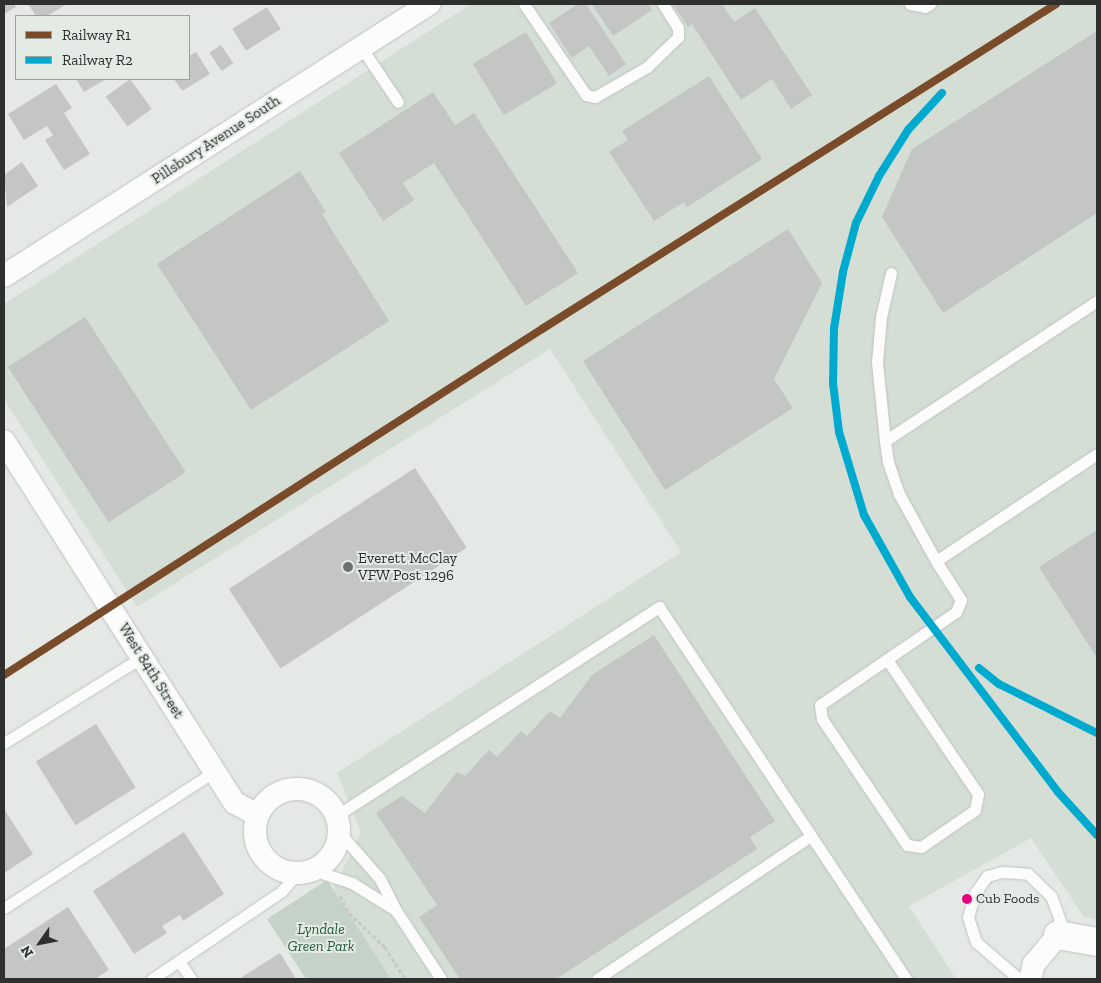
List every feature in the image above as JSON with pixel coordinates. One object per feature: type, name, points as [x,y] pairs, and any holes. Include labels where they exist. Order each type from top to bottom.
[{"type":"street","name":"Pillsbury Avenue South","points":[[4,276],[429,4]]},
{"type":"street","name":"West 84th Street","points":[[4,441],[236,802],[258,815]]},
{"type":"street","points":[[298,789],[314,793],[327,802],[338,824],[336,848],[327,861],[305,872],[281,870],[268,861],[258,847],[255,831],[258,815],[268,801],[282,792],[298,789]]},
{"type":"street","points":[[1030,979],[1034,964],[1062,936],[1097,942]]},
{"type":"lane","points":[[524,4],[586,95],[595,97],[647,67],[678,37],[678,28],[663,4]]},
{"type":"lane","points":[[910,4],[925,7],[930,4]]},
{"type":"lane","points":[[361,47],[398,102]]},
{"type":"lane","points":[[888,661],[978,794],[975,810],[921,847],[907,845],[822,719],[820,705],[888,661],[956,612],[961,600],[936,561],[899,494],[888,462],[877,362],[881,317],[891,273]]},
{"type":"lane","points":[[885,441],[1097,301]]},
{"type":"lane","points":[[936,561],[1097,454]]},
{"type":"lane","points":[[441,979],[397,912],[380,879],[338,824],[659,607],[906,979]]},
{"type":"lane","points":[[4,743],[142,657]]},
{"type":"lane","points":[[4,908],[215,771]]},
{"type":"lane","points":[[597,979],[811,836]]},
{"type":"lane","points":[[152,979],[282,891],[305,872],[352,883],[397,912]]},
{"type":"lane","points":[[1019,979],[976,942],[968,917],[975,893],[987,876],[1002,872],[1028,874],[1051,896],[1062,936]]},
{"type":"lane","points":[[179,961],[191,979]]},
{"type":"path","points":[[339,896],[349,913],[385,947],[406,979]]},
{"type":"shaded area","points":[[471,4],[1097,4],[1097,920],[1084,917],[1031,838],[909,906],[956,979],[384,979],[329,897],[361,833],[337,773],[681,552],[550,349],[137,607],[4,399],[4,304]]},
{"type":"green space","name":"Lyndale Green Park","points":[[327,880],[391,979],[306,979],[267,919]]},
{"type":"building","points":[[4,4],[14,4],[16,7],[4,14]]},
{"type":"building","points":[[28,4],[67,4],[49,15],[35,15]]},
{"type":"building","points":[[578,4],[586,4],[626,64],[609,76],[589,46],[572,58],[549,23]]},
{"type":"building","points":[[592,4],[648,4],[652,10],[613,36]]},
{"type":"building","points":[[673,4],[722,4],[734,22],[755,8],[812,95],[791,109],[772,79],[741,100],[692,24],[688,27]]},
{"type":"building","points":[[267,7],[281,29],[246,51],[232,29]]},
{"type":"building","points":[[1097,31],[1097,213],[943,313],[882,217],[912,149]]},
{"type":"building","points":[[526,32],[557,83],[504,115],[473,64]]},
{"type":"building","points":[[221,45],[233,63],[222,71],[209,53]]},
{"type":"building","points":[[196,52],[210,74],[182,91],[175,80],[190,80],[190,55]]},
{"type":"building","points":[[709,76],[762,159],[687,207],[684,202],[654,221],[609,152],[628,140],[622,131]]},
{"type":"building","points":[[77,80],[104,80],[84,92]]},
{"type":"building","points":[[131,80],[152,109],[127,127],[106,97]]},
{"type":"building","points":[[56,84],[72,108],[64,113],[90,154],[64,170],[45,140],[53,135],[47,126],[24,140],[8,114]]},
{"type":"building","points":[[433,92],[455,125],[474,113],[578,273],[526,306],[434,163],[403,183],[414,200],[383,221],[339,153]]},
{"type":"building","points":[[22,162],[38,186],[7,207],[4,175]]},
{"type":"building","points":[[300,171],[326,212],[322,214],[389,321],[251,410],[157,264]]},
{"type":"building","points":[[788,229],[822,283],[774,379],[793,408],[665,490],[583,361]]},
{"type":"building","points":[[85,317],[186,472],[109,522],[8,367]]},
{"type":"building","name":"Everett McClay VFW Post 1296","points":[[415,468],[467,548],[281,669],[229,589]]},
{"type":"building","points":[[1097,530],[1097,658],[1039,567]]},
{"type":"building","points":[[654,635],[775,821],[750,837],[757,849],[556,979],[460,979],[419,917],[437,905],[376,813],[402,796],[425,813],[457,772],[465,776],[489,750],[497,757],[521,731],[527,736],[550,711],[560,718],[592,675]]},
{"type":"building","points":[[96,724],[136,788],[76,825],[36,762]]},
{"type":"building","points":[[4,809],[33,854],[4,873]]},
{"type":"building","points":[[184,832],[224,894],[183,921],[180,915],[162,926],[167,933],[134,954],[93,891]]},
{"type":"building","points":[[68,907],[109,970],[95,979],[4,979],[4,949]]},
{"type":"building","points":[[280,953],[296,979],[239,979]]},
{"type":"rail line","name":"R1","points":[[4,675],[542,329],[1056,4]]},
{"type":"rail line","name":"R2","points":[[942,93],[908,130],[879,176],[856,223],[843,272],[834,328],[833,383],[839,432],[864,515],[910,597],[1058,792],[1097,835]]},
{"type":"rail line","name":"R2","points":[[979,668],[999,684],[1097,733]]},
{"type":"place","name":"Everett McClay VFW Post 1296","points":[[348,567]]},
{"type":"place","name":"Cub Foods","points":[[967,899]]}]
